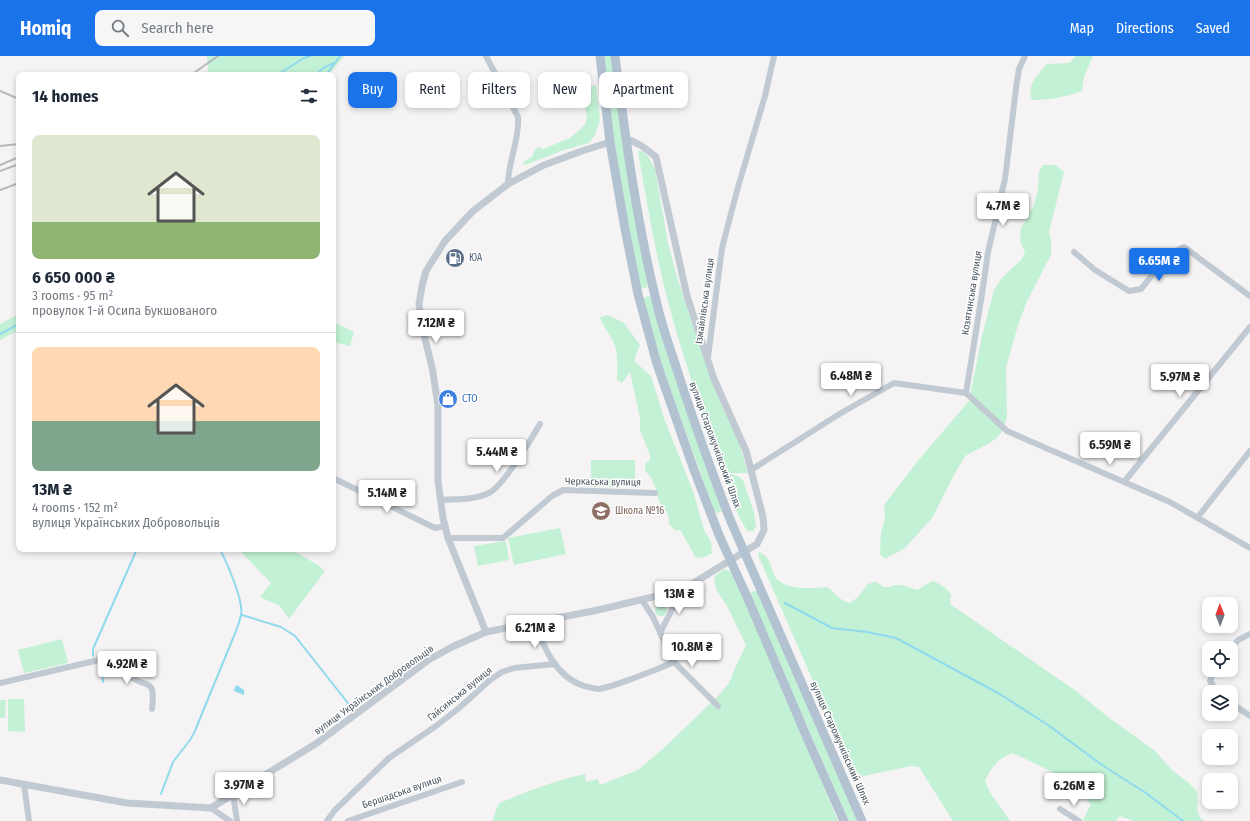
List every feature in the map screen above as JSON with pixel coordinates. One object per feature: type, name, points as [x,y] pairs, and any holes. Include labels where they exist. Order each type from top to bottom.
[{"type":"main road","points":[[600,56],[610,142],[638,294],[660,371],[694,470],[719,535],[844,821]]},
{"type":"main road","name":"вулиця Старожучківський Шлях","points":[[615,56],[626,139],[654,290],[673,360],[729,517],[862,821]]},
{"type":"main road","points":[[638,294],[654,290]]},
{"type":"main road","points":[[714,522],[729,517]]},
{"type":"street","points":[[486,56],[518,117],[519,128],[509,165],[508,184]]},
{"type":"street","name":"Ізмайлівська вулиця","points":[[757,544],[764,530],[763,517],[751,470],[746,451],[714,379],[708,357],[722,248],[738,187],[765,96],[774,56]]},
{"type":"street","name":"Козятинська вулиця","points":[[966,393],[988,252],[1005,179],[1019,69],[1025,56]]},
{"type":"street","points":[[626,139],[644,147],[656,157],[688,296],[708,357]]},
{"type":"street","points":[[486,632],[448,538],[440,500],[437,444],[438,405],[432,367],[422,327],[419,304],[422,286],[426,271],[445,241],[473,212],[508,184],[544,165],[610,142]]},
{"type":"street","points":[[1074,252],[1095,270],[1130,291],[1141,289],[1165,260],[1177,250],[1184,247],[1250,296]]},
{"type":"street","points":[[1124,482],[1250,326]]},
{"type":"street","points":[[751,470],[841,412],[894,383],[966,393],[1007,431],[1170,502],[1250,548]]},
{"type":"street","points":[[440,500],[468,498],[491,493],[520,456],[540,424]]},
{"type":"street","points":[[1197,518],[1250,451]]},
{"type":"street","points":[[336,479],[435,528],[445,526]]},
{"type":"street","name":"Черкаська вулиця","points":[[448,538],[503,538],[552,496],[563,490],[655,493]]},
{"type":"street","name":"вулиця Українських Добровольців","points":[[211,808],[317,743],[430,659],[486,632],[535,623],[682,590],[757,544]]},
{"type":"street","points":[[660,633],[682,590]]},
{"type":"street","points":[[642,600],[653,617],[674,662],[718,706]]},
{"type":"street","points":[[535,623],[542,643],[555,664],[566,676],[576,683],[597,689],[615,685],[674,662]]},
{"type":"street","points":[[1237,641],[1250,634]]},
{"type":"street","points":[[0,683],[99,660],[109,655],[117,661],[122,671],[150,686],[153,694],[152,709]]},
{"type":"street","name":"Гайсинська вулиця","points":[[327,821],[335,810],[389,758],[436,726],[496,676],[502,672],[514,668],[555,664]]},
{"type":"street","points":[[1238,708],[1250,716]]},
{"type":"street","points":[[0,780],[127,803],[211,808],[230,821]]},
{"type":"street","name":"Бершадська вулиця","points":[[348,821],[462,782]]},
{"type":"street","points":[[24,785],[29,821]]},
{"type":"street","points":[[233,794],[237,821]]},
{"type":"street","points":[[1060,809],[1079,821]]},
{"type":"green space","points":[[207,56],[344,56],[331,72],[208,72]]},
{"type":"green space","points":[[604,56],[612,56],[615,72],[606,72]]},
{"type":"green space","points":[[1076,56],[1093,56],[1084,77],[1082,91],[1057,98],[1032,100],[1031,90],[1034,80],[1047,64],[1069,63]]},
{"type":"green space","points":[[596,85],[600,120],[595,135],[589,143],[564,150],[525,165],[522,163],[532,157],[535,149],[539,147],[543,149],[570,138],[585,125],[587,118],[585,108],[591,108],[591,86]]},
{"type":"green space","points":[[610,108],[620,108],[648,286],[645,288],[641,288],[639,286],[614,143]]},
{"type":"green space","points":[[638,151],[642,151],[648,156],[655,169],[668,243],[677,277],[712,381],[739,443],[748,473],[724,473],[702,412],[682,350],[660,270]]},
{"type":"green space","points":[[1043,165],[1056,165],[1064,172],[1049,232],[1051,241],[1051,255],[1027,301],[1018,325],[1006,367],[1007,418],[1001,433],[994,440],[965,456],[932,518],[905,548],[885,559],[880,554],[881,532],[885,519],[884,505],[917,462],[969,401],[982,336],[994,290],[1002,278],[1022,259],[1025,252],[1020,241],[1021,228],[1034,205],[1038,190],[1039,172]]},
{"type":"green space","points":[[648,296],[651,297],[722,509],[721,512],[717,513],[714,511],[661,363],[642,299]]},
{"type":"green space","points":[[608,315],[624,323],[640,345],[635,357],[635,362],[651,376],[665,421],[694,494],[704,530],[711,542],[712,553],[705,557],[696,558],[681,531],[675,530],[669,524],[668,514],[659,501],[656,488],[645,470],[645,464],[650,460],[650,455],[640,430],[640,418],[630,372],[622,383],[617,380],[616,349],[600,317]]},
{"type":"green space","points":[[16,316],[16,332],[0,340],[0,324]]},
{"type":"green space","points":[[336,323],[354,332],[350,346],[336,343]]},
{"type":"green space","points":[[591,460],[635,460],[635,487],[591,487]]},
{"type":"green space","points":[[729,474],[738,476],[743,480],[754,512],[756,527],[753,531],[748,531],[742,523],[736,510],[731,497]]},
{"type":"green space","points":[[560,528],[566,554],[514,565],[508,538]]},
{"type":"green space","points":[[506,541],[509,560],[478,566],[474,546]]},
{"type":"green space","points":[[241,552],[295,552],[318,565],[325,571],[289,619],[280,606],[260,597],[271,583]]},
{"type":"green space","points":[[759,552],[766,556],[776,578],[780,582],[800,588],[827,587],[840,598],[850,603],[858,597],[868,584],[875,582],[883,587],[901,585],[918,590],[933,581],[941,585],[951,595],[950,604],[1076,691],[1108,717],[1155,751],[1172,770],[1190,784],[1197,792],[1197,809],[1200,817],[1204,821],[1133,821],[1120,816],[1116,821],[1085,821],[1083,820],[1091,804],[1072,786],[1069,780],[1013,753],[999,760],[990,771],[985,781],[991,794],[1010,821],[953,821],[919,767],[911,766],[854,778],[758,555]]},
{"type":"green space","points":[[725,569],[732,573],[838,821],[492,821],[499,803],[541,787],[585,774],[586,782],[598,779],[600,785],[638,770],[666,746],[720,694],[729,683],[746,645],[727,606],[717,591],[714,580],[716,575]]},
{"type":"green space","points":[[754,591],[757,591],[858,821],[849,821],[749,595]]},
{"type":"green space","points":[[659,604],[663,604],[667,610],[663,616],[659,616],[655,612],[655,608]]},
{"type":"green space","points":[[62,639],[68,663],[24,673],[18,650]]},
{"type":"green space","points":[[8,699],[24,699],[25,732],[8,731]]},
{"type":"green space","points":[[0,700],[6,700],[5,718],[0,718]]},
{"type":"water","points":[[237,685],[244,690],[244,695],[234,691]]},
{"type":"waterway","points":[[282,72],[304,58],[310,56]]},
{"type":"waterway","points":[[328,72],[340,56]]},
{"type":"waterway","points":[[319,72],[323,68],[334,63]]},
{"type":"waterway","points":[[0,334],[16,326]]},
{"type":"waterway","points":[[93,656],[93,649],[136,552]]},
{"type":"waterway","points":[[161,794],[173,762],[194,733],[241,617],[238,592],[221,552]]},
{"type":"waterway","points":[[785,603],[832,628],[867,632],[896,638],[998,693],[1048,725],[1102,765],[1146,793],[1183,821]]},
{"type":"waterway","points":[[242,615],[281,627],[295,636],[351,707]]},
{"type":"waterway","points":[[102,670],[103,682]]},
{"type":"railway","points":[[195,72],[218,56]]},
{"type":"railway","points":[[0,91],[16,98]]},
{"type":"railway","points":[[0,146],[16,144]]},
{"type":"railway","points":[[0,165],[16,158]]},
{"type":"railway","points":[[0,171],[16,165]]},
{"type":"railway","points":[[0,190],[16,184]]},
{"type":"place","name":"ЮА","points":[[455,258]]},
{"type":"place","name":"СТО","points":[[448,399]]},
{"type":"place","name":"Школа №16","points":[[601,511]]}]
